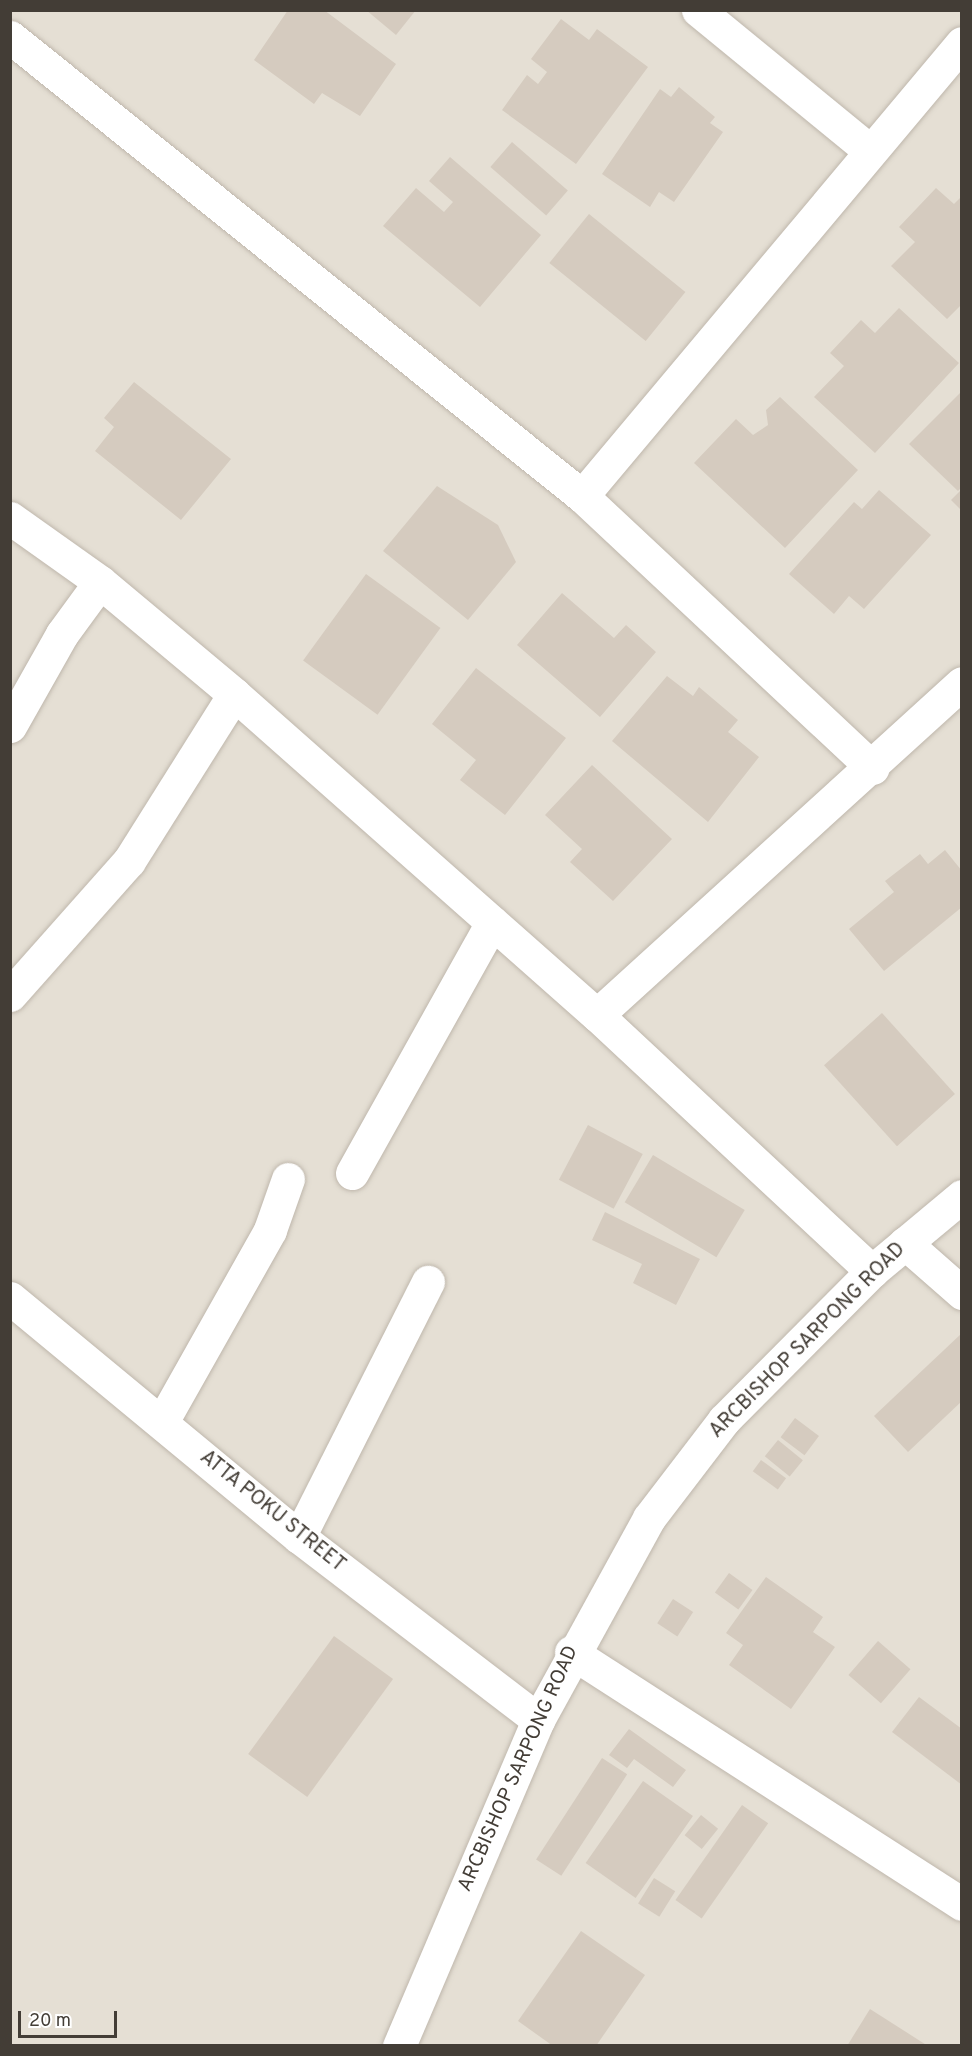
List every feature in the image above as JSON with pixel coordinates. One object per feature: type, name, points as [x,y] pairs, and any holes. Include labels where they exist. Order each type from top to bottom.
[{"type":"street","points":[[698,10],[869,150]]},
{"type":"street","points":[[10,37],[582,496],[873,768]]},
{"type":"street","points":[[582,496],[869,150],[962,43]]},
{"type":"street","points":[[10,518],[100,582],[234,694],[597,1015],[872,1271]]},
{"type":"street","points":[[10,726],[62,634],[100,582]]},
{"type":"street","points":[[597,1015],[873,768],[962,683]]},
{"type":"street","points":[[10,995],[129,861],[234,694]]},
{"type":"street","points":[[352,1173],[492,922]]},
{"type":"street","points":[[162,1422],[270,1230],[288,1179]]},
{"type":"street","name":"ARCBISHOP SARPONG ROAD","points":[[399,2046],[538,1720],[571,1652],[649,1518],[717,1429],[872,1271],[962,1196]]},
{"type":"street","points":[[905,1243],[962,1293]]},
{"type":"street","points":[[299,1537],[428,1282]]},
{"type":"street","name":"ATTA POKU STREET","points":[[10,1298],[299,1537],[538,1720]]},
{"type":"street","points":[[571,1652],[962,1904]]},
{"type":"shaded area","points":[[11,11],[961,11],[961,2045],[11,2045]]},
{"type":"building","points":[[288,10],[324,10],[396,64],[360,116],[322,93],[314,104],[254,60]]},
{"type":"building","points":[[366,10],[416,10],[396,35]]},
{"type":"building","points":[[561,19],[589,40],[597,29],[648,67],[576,164],[502,110],[527,75],[538,84],[547,72],[531,59]]},
{"type":"building","points":[[679,87],[715,117],[710,123],[723,132],[674,202],[659,192],[650,207],[602,174],[660,89],[671,97]]},
{"type":"building","points":[[512,142],[568,191],[546,215],[490,167]]},
{"type":"building","points":[[450,157],[541,235],[480,307],[383,226],[416,188],[444,212],[453,202],[429,181]]},
{"type":"building","points":[[936,188],[954,204],[962,196],[962,304],[947,319],[891,266],[915,242],[899,227]]},
{"type":"building","points":[[589,214],[685,292],[646,341],[549,263]]},
{"type":"building","points":[[899,308],[959,363],[875,453],[814,397],[844,366],[830,353],[861,320],[875,333]]},
{"type":"building","points":[[134,382],[231,459],[181,520],[95,451],[114,427],[104,418]]},
{"type":"building","points":[[962,391],[962,487],[958,491],[909,444]]},
{"type":"building","points":[[780,397],[858,470],[785,548],[694,463],[736,419],[753,435],[768,425],[766,410]]},
{"type":"building","points":[[437,486],[498,525],[516,562],[468,620],[383,551]]},
{"type":"building","points":[[962,489],[962,511],[951,500]]},
{"type":"building","points":[[879,490],[931,535],[864,609],[849,596],[834,614],[789,574],[854,502],[862,509]]},
{"type":"building","points":[[366,574],[440,628],[378,715],[303,661]]},
{"type":"building","points":[[562,593],[614,638],[626,625],[656,652],[600,717],[517,645]]},
{"type":"building","points":[[476,668],[566,738],[505,815],[460,780],[476,760],[432,724]]},
{"type":"building","points":[[667,676],[693,696],[699,687],[738,720],[728,732],[759,757],[708,822],[612,741]]},
{"type":"building","points":[[592,765],[672,839],[613,901],[570,862],[582,849],[545,815]]},
{"type":"building","points":[[945,850],[962,871],[962,907],[884,971],[849,929],[894,892],[885,881],[920,854],[928,864]]},
{"type":"building","points":[[882,1013],[955,1094],[897,1146],[824,1065]]},
{"type":"building","points":[[588,1125],[643,1154],[614,1209],[559,1180]]},
{"type":"building","points":[[653,1155],[745,1210],[716,1257],[625,1202]]},
{"type":"building","points":[[605,1212],[700,1259],[676,1305],[633,1283],[642,1264],[592,1240]]},
{"type":"building","points":[[962,1333],[962,1401],[908,1452],[874,1416]]},
{"type":"building","points":[[795,1418],[819,1436],[805,1455],[781,1437]]},
{"type":"building","points":[[778,1440],[803,1460],[790,1476],[765,1456]]},
{"type":"building","points":[[761,1460],[786,1478],[778,1490],[753,1471]]},
{"type":"building","points":[[729,1573],[752,1590],[738,1609],[715,1592]]},
{"type":"building","points":[[766,1577],[823,1617],[813,1632],[835,1647],[791,1709],[729,1665],[743,1645],[726,1633]]},
{"type":"building","points":[[673,1599],[693,1612],[677,1636],[657,1623]]},
{"type":"building","points":[[334,1636],[393,1679],[307,1797],[248,1754]]},
{"type":"building","points":[[878,1641],[910,1669],[881,1703],[848,1675]]},
{"type":"building","points":[[919,1697],[962,1729],[962,1785],[892,1732]]},
{"type":"building","points":[[629,1729],[686,1770],[673,1787],[634,1759],[627,1768],[609,1755]]},
{"type":"building","points":[[602,1758],[627,1774],[561,1876],[536,1859]]},
{"type":"building","points":[[643,1781],[693,1816],[636,1898],[586,1863]]},
{"type":"building","points":[[742,1805],[768,1823],[702,1918],[675,1900]]},
{"type":"building","points":[[701,1815],[718,1829],[702,1849],[685,1835]]},
{"type":"building","points":[[654,1878],[675,1891],[659,1917],[638,1903]]},
{"type":"building","points":[[581,1931],[645,1975],[596,2046],[553,2046],[518,2021]]},
{"type":"building","points":[[870,2009],[928,2046],[847,2046]]}]
